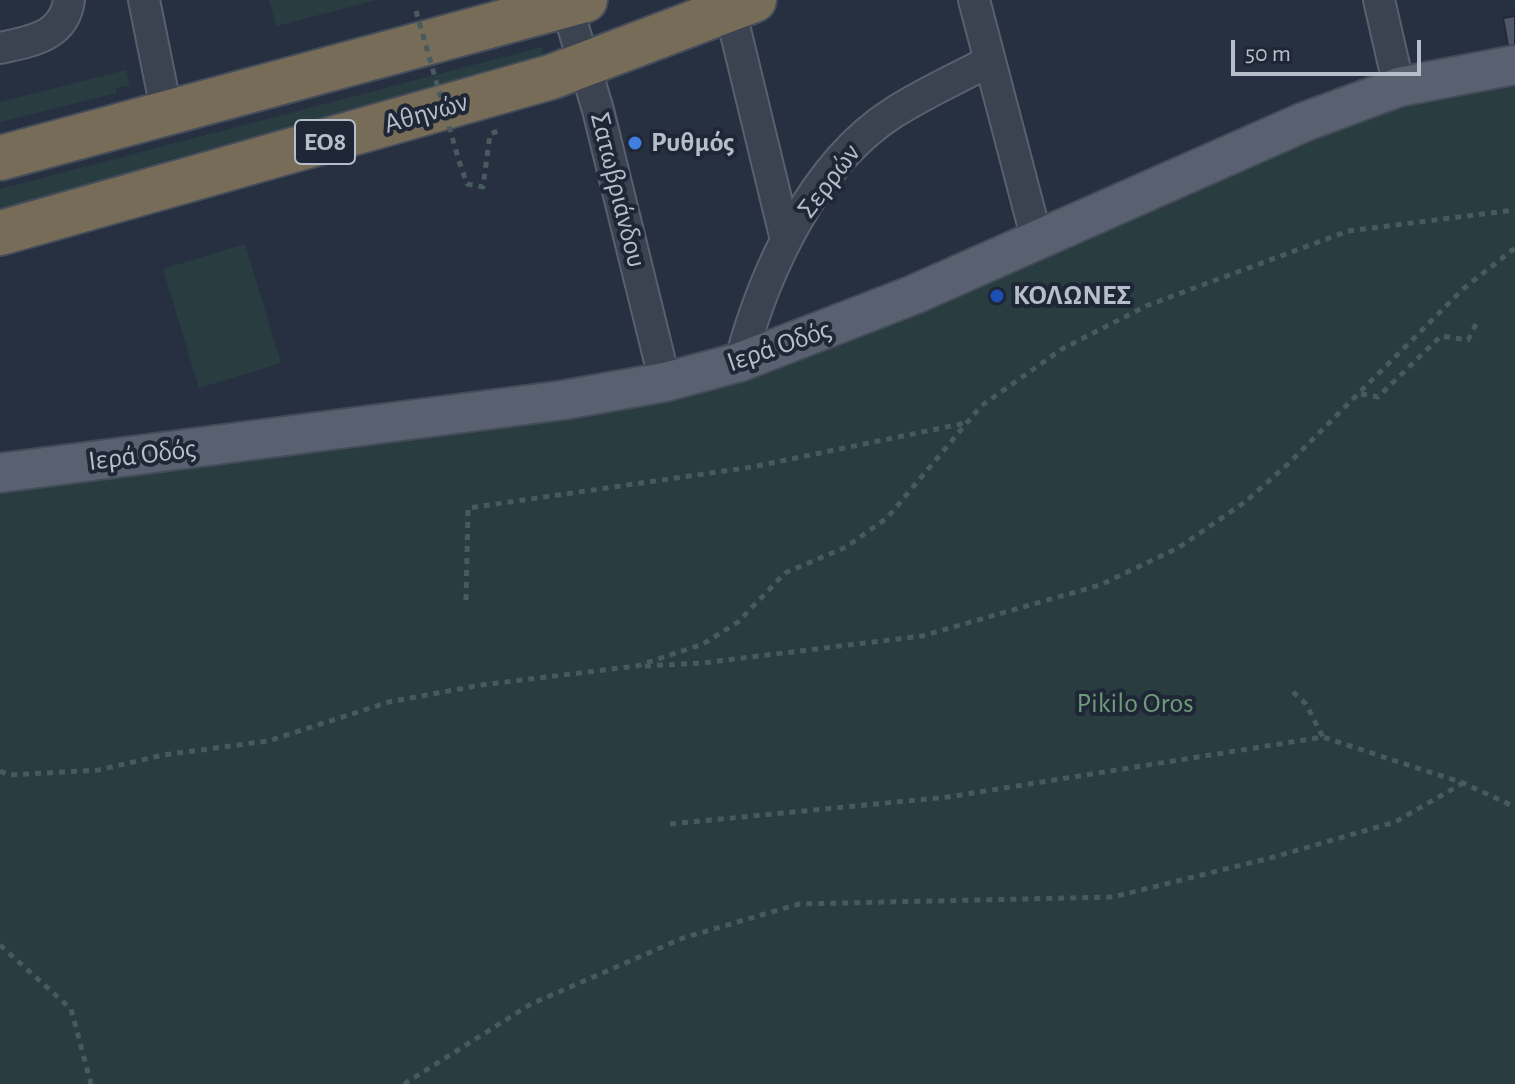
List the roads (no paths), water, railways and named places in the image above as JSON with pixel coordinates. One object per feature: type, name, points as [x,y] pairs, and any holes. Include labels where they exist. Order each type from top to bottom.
[{"type":"highway","name":"ΕΟ8","points":[[0,158],[565,2]]},
{"type":"highway","name":"Αθηνών","points":[[0,233],[585,65],[742,4]]},
{"type":"main road","name":"Ιερά Οδός","points":[[0,473],[549,403],[665,382],[740,362],[900,300],[1304,122],[1399,87],[1515,65]]},
{"type":"street","points":[[0,48],[41,39],[63,23],[69,0]]},
{"type":"street","points":[[144,0],[167,114]]},
{"type":"street","points":[[974,0],[1037,240]]},
{"type":"street","points":[[1379,0],[1399,87]]},
{"type":"street","name":"Σατωβριάνδου","points":[[565,2],[585,65],[665,382]]},
{"type":"street","points":[[742,4],[786,240]]},
{"type":"street","name":"Σερρών","points":[[740,362],[760,294],[786,240],[838,162],[865,134],[893,113],[990,61]]},
{"type":"place","name":"Ρυθμός","points":[[635,143]]},
{"type":"place","name":"ΚΟΛΩΝΕΣ","points":[[997,296]]},
{"type":"park label","name":"Pikilo Oros","points":[[1135,704]]}]
